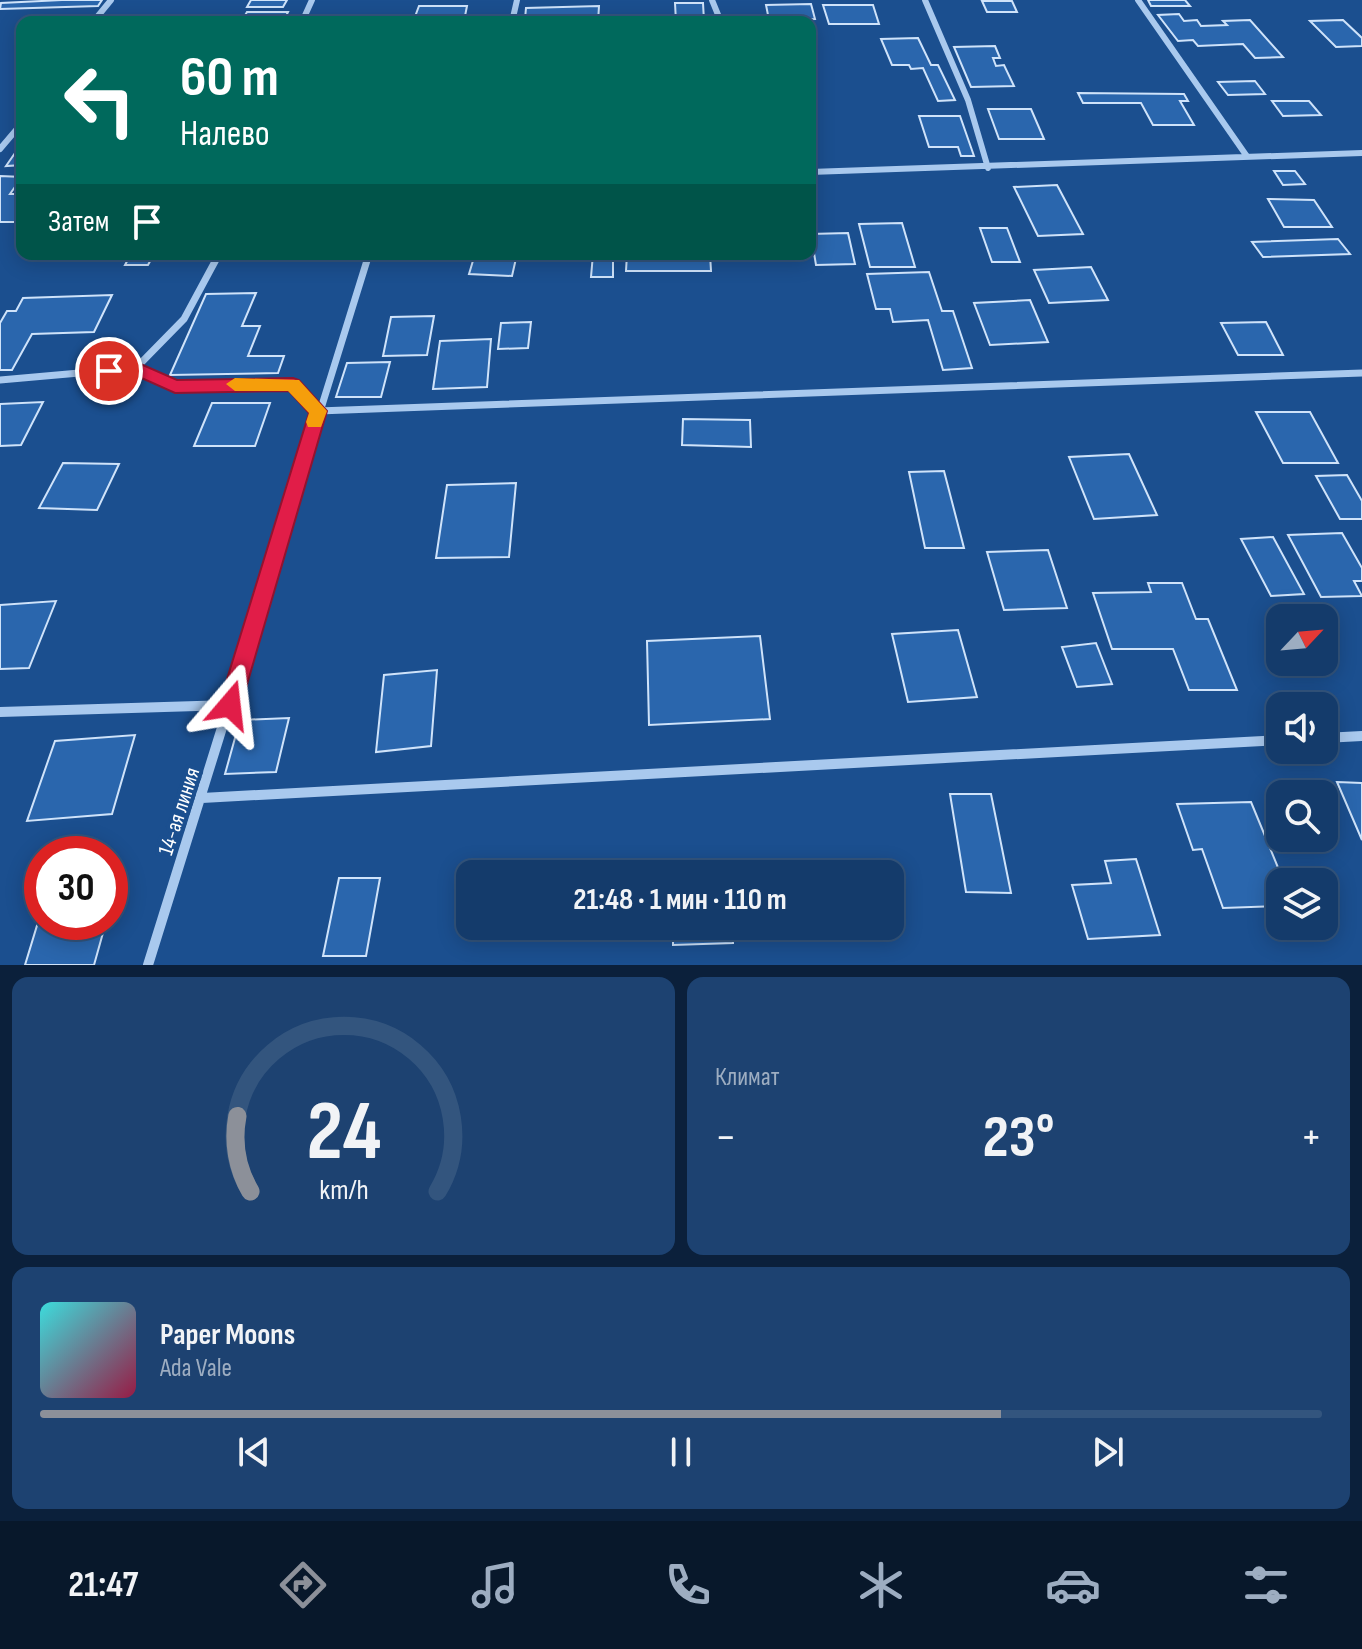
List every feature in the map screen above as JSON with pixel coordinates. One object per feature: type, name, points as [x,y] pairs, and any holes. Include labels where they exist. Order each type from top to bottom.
[{"type":"street","points":[[98,16],[111,0]]},
{"type":"street","points":[[925,0],[968,100],[988,168]]},
{"type":"street","points":[[1138,0],[1246,155]]},
{"type":"street","points":[[0,149],[16,130]]},
{"type":"street","points":[[816,172],[1362,153]]},
{"type":"street","points":[[136,368],[184,319],[216,260]]},
{"type":"street","name":"14-ая линия","points":[[148,965],[367,260]]},
{"type":"street","points":[[0,380],[136,368],[175,387],[293,385],[318,411],[1362,373]]},
{"type":"street","points":[[0,712],[230,705]]},
{"type":"street","points":[[1338,737],[1362,736]]},
{"type":"street","points":[[202,798],[1266,741]]},
{"type":"building","points":[[102,0],[98,6],[0,9],[1,3]]},
{"type":"building","points":[[251,0],[287,0],[283,7],[247,7]]},
{"type":"building","points":[[1148,0],[1185,0],[1190,6],[1151,6]]},
{"type":"building","points":[[982,1],[1012,1],[1017,12],[987,12]]},
{"type":"building","points":[[675,3],[703,3],[704,16],[676,16]]},
{"type":"building","points":[[811,4],[814,16],[768,16],[766,5]]},
{"type":"building","points":[[823,5],[873,5],[879,24],[829,24]]},
{"type":"building","points":[[419,6],[467,6],[465,16],[415,16]]},
{"type":"building","points":[[599,6],[598,16],[525,16],[526,8]]},
{"type":"building","points":[[247,12],[288,12],[286,16],[245,16]]},
{"type":"building","points":[[1179,14],[1184,21],[1197,20],[1201,26],[1250,20],[1283,57],[1255,58],[1243,44],[1198,46],[1193,40],[1178,41],[1158,15]]},
{"type":"building","points":[[1343,20],[1362,38],[1362,46],[1336,47],[1310,21]]},
{"type":"building","points":[[918,38],[931,65],[938,65],[955,100],[938,101],[923,68],[892,65],[881,39]]},
{"type":"building","points":[[995,46],[1000,58],[993,58],[996,66],[1004,65],[1014,86],[971,87],[954,47]]},
{"type":"building","points":[[1255,81],[1265,94],[1228,95],[1218,82]]},
{"type":"building","points":[[1078,93],[1184,94],[1188,101],[1180,101],[1194,125],[1153,125],[1141,103],[1083,103]]},
{"type":"building","points":[[1272,101],[1309,101],[1321,115],[1283,116]]},
{"type":"building","points":[[988,109],[1031,109],[1044,139],[999,139]]},
{"type":"building","points":[[919,116],[960,116],[974,156],[961,156],[958,147],[929,147]]},
{"type":"building","points":[[16,152],[16,165],[6,166]]},
{"type":"building","points":[[1274,171],[1295,171],[1305,184],[1283,185]]},
{"type":"building","points":[[0,176],[16,177],[16,186],[10,194],[16,194],[16,222],[0,222]]},
{"type":"building","points":[[1057,185],[1083,234],[1038,236],[1014,187]]},
{"type":"building","points":[[1268,199],[1314,200],[1332,227],[1284,227]]},
{"type":"building","points":[[902,223],[915,267],[870,267],[859,224]]},
{"type":"building","points":[[980,228],[1007,228],[1020,262],[992,262]]},
{"type":"building","points":[[848,233],[855,264],[816,265],[816,234]]},
{"type":"building","points":[[1338,239],[1350,254],[1263,257],[1252,242]]},
{"type":"building","points":[[128,260],[151,260],[148,265],[125,265]]},
{"type":"building","points":[[473,260],[516,260],[512,276],[469,274]]},
{"type":"building","points":[[592,260],[613,260],[613,277],[591,277]]},
{"type":"building","points":[[627,260],[710,260],[711,271],[626,271]]},
{"type":"building","points":[[1091,267],[1108,300],[1049,303],[1034,270]]},
{"type":"building","points":[[929,272],[942,311],[953,311],[972,368],[943,370],[928,320],[893,322],[890,309],[876,309],[867,274]]},
{"type":"building","points":[[256,293],[242,326],[260,326],[248,356],[284,356],[278,373],[170,375],[206,294]]},
{"type":"building","points":[[112,295],[94,332],[32,334],[12,370],[0,370],[0,323],[7,311],[16,311],[23,298]]},
{"type":"building","points":[[1030,300],[1048,342],[990,345],[974,303]]},
{"type":"building","points":[[434,316],[427,355],[383,356],[391,317]]},
{"type":"building","points":[[531,322],[528,348],[498,349],[501,323]]},
{"type":"building","points":[[1266,322],[1283,355],[1238,355],[1221,323]]},
{"type":"building","points":[[491,339],[487,387],[433,389],[440,341]]},
{"type":"building","points":[[390,362],[381,397],[336,397],[347,363]]},
{"type":"building","points":[[43,402],[21,445],[0,446],[0,404]]},
{"type":"building","points":[[212,403],[270,403],[255,446],[194,446]]},
{"type":"building","points":[[1256,412],[1310,412],[1338,463],[1283,463]]},
{"type":"building","points":[[683,419],[750,420],[751,447],[682,445]]},
{"type":"building","points":[[1129,454],[1157,515],[1094,519],[1069,457]]},
{"type":"building","points":[[63,463],[119,464],[97,510],[39,508]]},
{"type":"building","points":[[944,471],[964,548],[925,548],[909,472]]},
{"type":"building","points":[[1347,475],[1362,501],[1362,519],[1340,519],[1316,476]]},
{"type":"building","points":[[516,483],[509,557],[436,558],[447,485]]},
{"type":"building","points":[[1342,533],[1362,568],[1362,581],[1354,581],[1362,596],[1321,597],[1288,535]]},
{"type":"building","points":[[1273,537],[1304,594],[1271,596],[1241,539]]},
{"type":"building","points":[[1048,550],[1067,608],[1004,610],[987,552]]},
{"type":"building","points":[[1148,583],[1182,583],[1196,619],[1208,619],[1237,690],[1189,690],[1173,649],[1112,649],[1093,593],[1151,592]]},
{"type":"building","points":[[56,601],[29,668],[0,669],[0,605]]},
{"type":"building","points":[[958,630],[977,697],[908,702],[892,634]]},
{"type":"building","points":[[760,636],[770,719],[649,725],[647,641]]},
{"type":"building","points":[[1096,643],[1112,684],[1077,687],[1062,647]]},
{"type":"building","points":[[437,670],[431,746],[376,752],[384,675]]},
{"type":"building","points":[[289,718],[276,772],[225,774],[240,720]]},
{"type":"building","points":[[135,735],[112,814],[27,821],[55,741]]},
{"type":"building","points":[[1338,782],[1362,783],[1362,840],[1338,784]]},
{"type":"building","points":[[950,794],[991,794],[1011,893],[966,892]]},
{"type":"building","points":[[1251,802],[1266,838],[1266,852],[1272,852],[1278,868],[1266,868],[1266,906],[1223,908],[1202,849],[1193,850],[1177,804]]},
{"type":"building","points":[[1136,859],[1160,935],[1088,939],[1072,885],[1111,883],[1105,861]]},
{"type":"building","points":[[339,878],[380,878],[366,956],[323,956]]},
{"type":"building","points":[[33,940],[101,940],[94,965],[25,965]]},
{"type":"building","points":[[673,940],[733,940],[733,943],[673,945]]},
{"type":"slow traffic","points":[[235,384],[293,385],[318,411],[315,422]]},
{"type":"route","points":[[109,371],[136,368],[175,387],[293,385],[318,411],[230,705]]}]
